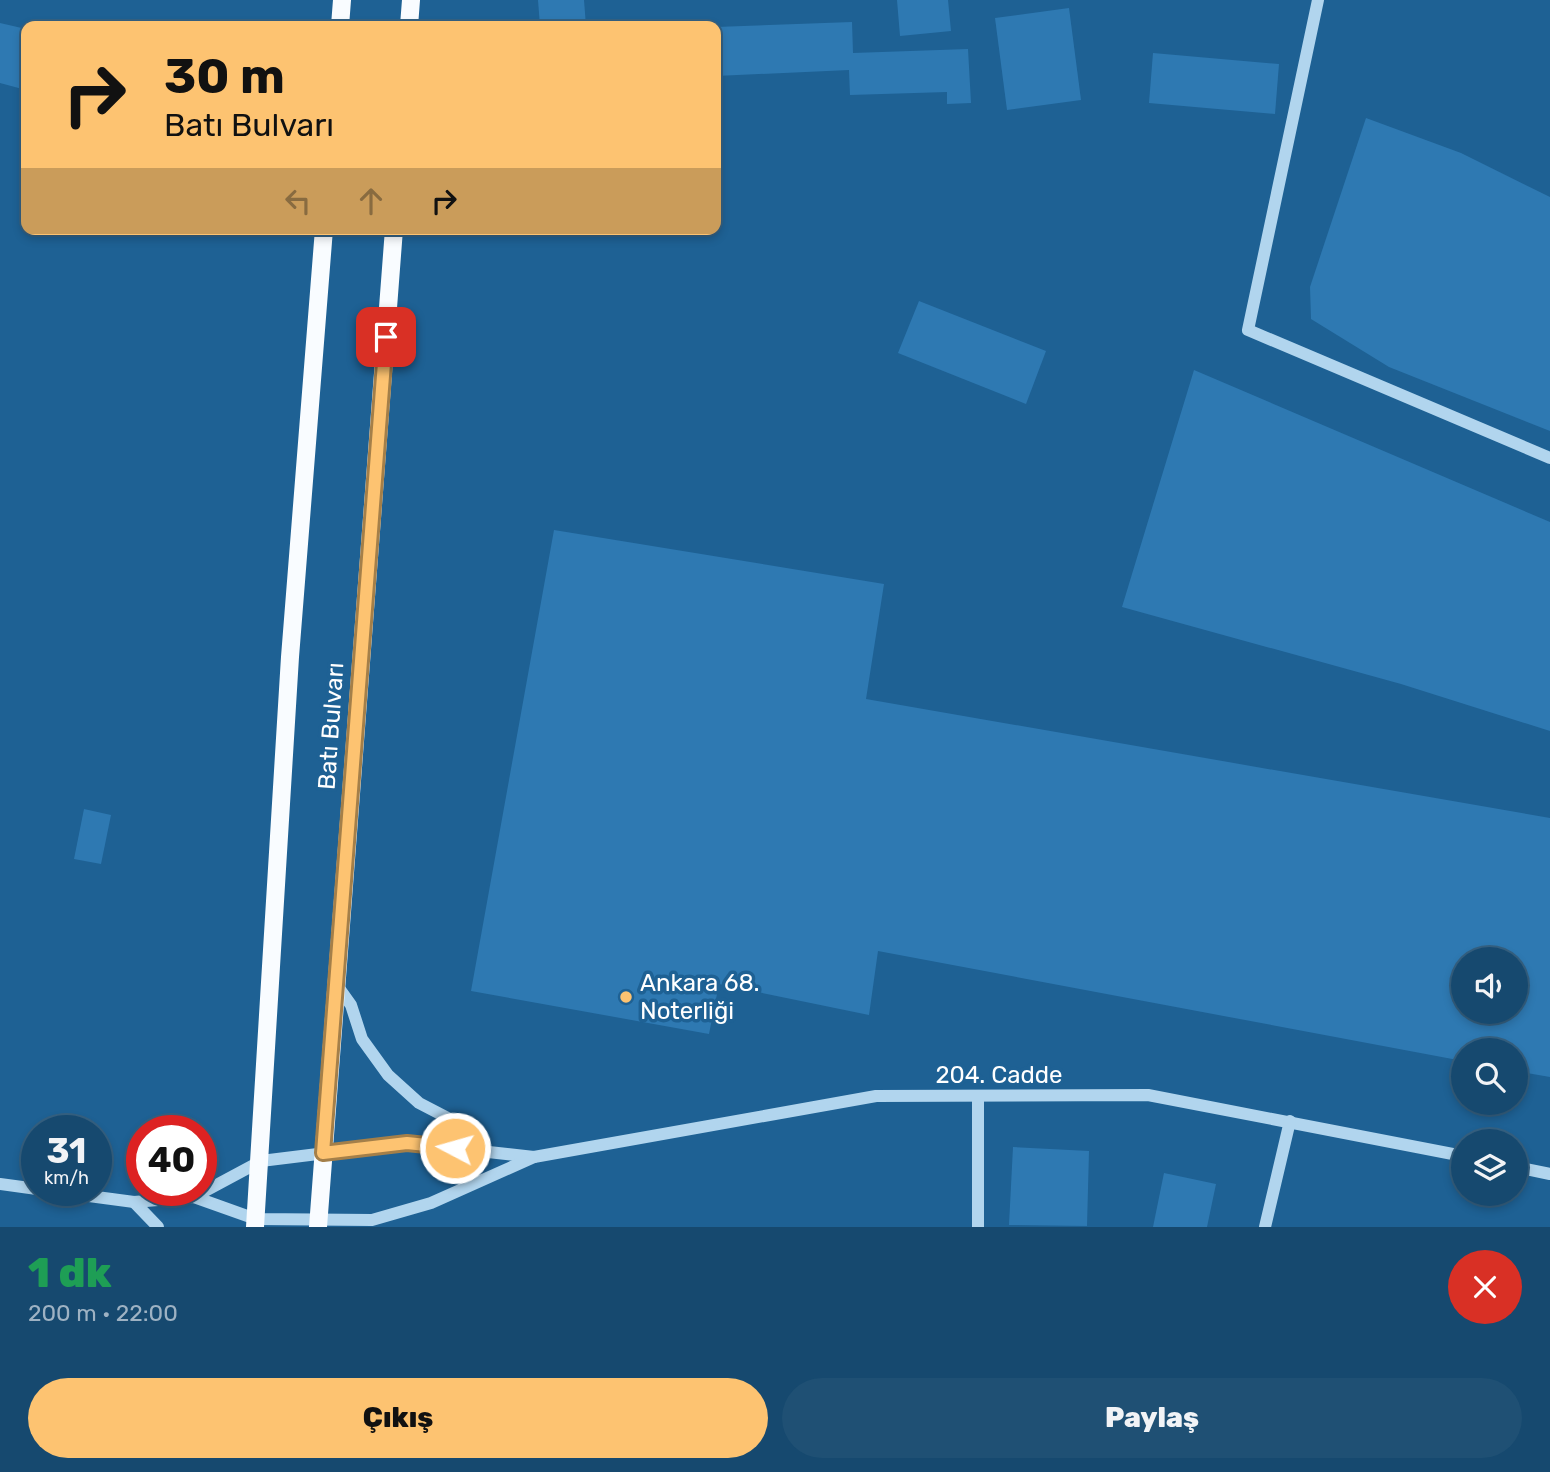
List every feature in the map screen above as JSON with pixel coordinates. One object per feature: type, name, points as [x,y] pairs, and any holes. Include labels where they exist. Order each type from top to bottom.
[{"type":"main road","points":[[340,21],[342,0]]},
{"type":"main road","points":[[410,21],[411,0]]},
{"type":"main road","name":"Batı Bulvarı","points":[[256,1223],[290,657],[324,235]]},
{"type":"main road","name":"Batı Bulvarı","points":[[318,1224],[394,235]]},
{"type":"street","points":[[1318,0],[1248,330],[1550,458]]},
{"type":"street","points":[[336,984],[351,1005],[362,1039],[388,1075],[419,1103],[471,1130],[478,1150]]},
{"type":"street","name":"204. Cadde","points":[[215,1206],[256,1223],[377,1223],[431,1203],[534,1157],[876,1096],[1148,1095],[1451,1154]]},
{"type":"street","points":[[978,1096],[978,1227]]},
{"type":"street","points":[[1265,1227],[1290,1121]]},
{"type":"street","name":"204. Cadde","points":[[217,1185],[261,1161],[407,1143],[534,1157]]},
{"type":"street","points":[[1528,1169],[1550,1174]]},
{"type":"street","points":[[0,1184],[21,1187]]},
{"type":"street","points":[[138,1206],[158,1227]]},
{"type":"building","points":[[538,0],[584,0],[586,21],[540,21]]},
{"type":"building","points":[[897,0],[948,0],[951,31],[900,36]]},
{"type":"building","points":[[1069,8],[1081,100],[1007,110],[995,18]]},
{"type":"building","points":[[852,22],[853,53],[968,49],[971,103],[947,104],[947,92],[850,95],[849,70],[721,76],[721,27]]},
{"type":"building","points":[[0,23],[21,28],[21,89],[0,83]]},
{"type":"building","points":[[1153,53],[1279,64],[1275,114],[1149,103]]},
{"type":"building","points":[[1366,118],[1461,153],[1550,197],[1550,431],[1389,367],[1311,319],[1310,287]]},
{"type":"building","points":[[919,301],[1046,351],[1026,404],[898,353]]},
{"type":"building","points":[[1194,370],[1550,522],[1550,731],[1401,684],[1122,607]]},
{"type":"building","points":[[554,530],[884,584],[866,699],[1550,818],[1550,1077],[1528,1073],[1528,1038],[1451,1038],[1451,1059],[878,951],[869,1015],[719,984],[709,1034],[471,991]]},
{"type":"building","points":[[84,809],[111,815],[101,864],[74,859]]},
{"type":"building","points":[[1013,1147],[1089,1151],[1087,1226],[1009,1225]]},
{"type":"building","points":[[1164,1173],[1216,1184],[1207,1227],[1153,1227]]},
{"type":"place","name":"Ankara 68. Noterliği","points":[[626,997]]},
{"type":"route","points":[[386,337],[323,1153],[407,1143],[455,1148]]}]
